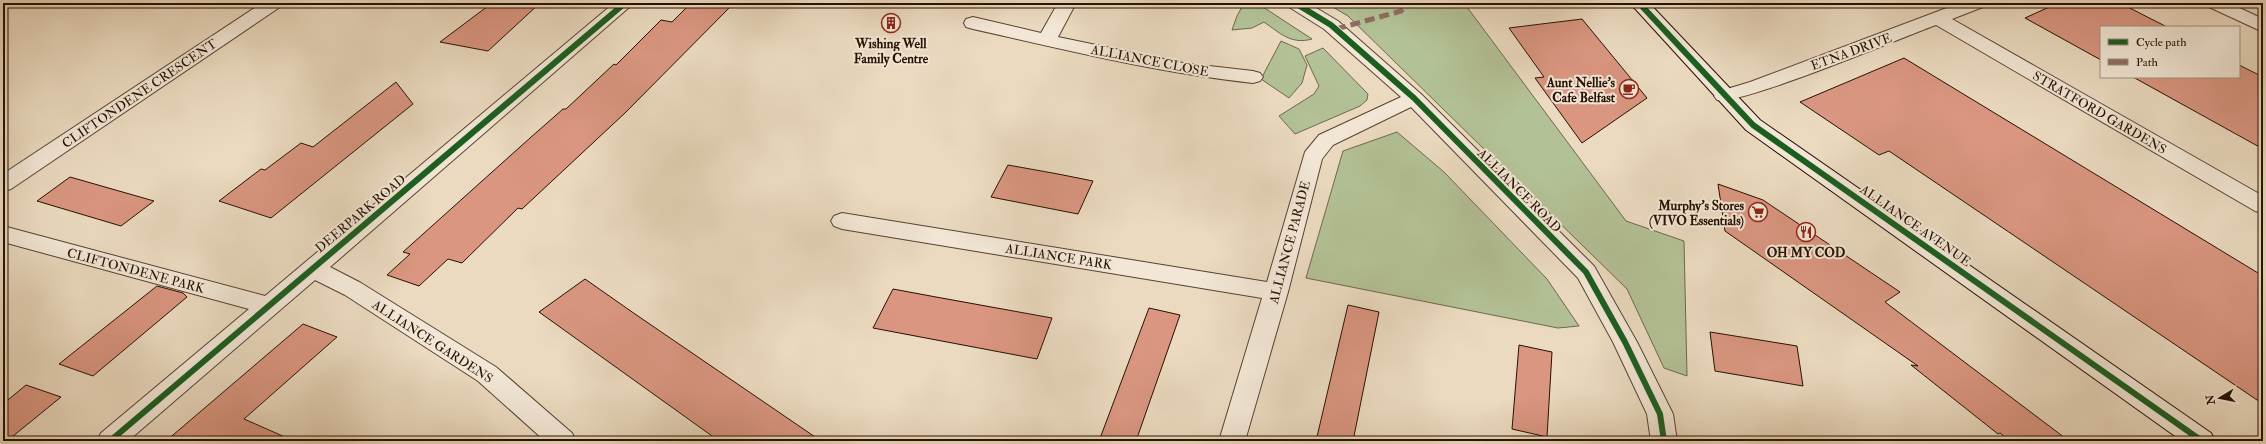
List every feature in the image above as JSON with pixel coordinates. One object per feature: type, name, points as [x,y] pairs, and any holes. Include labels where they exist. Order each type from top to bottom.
[{"type":"street","name":"CLIFTONDENE CRESCENT","points":[[3,184],[274,3]]},
{"type":"street","name":"DEERPARK ROAD","points":[[110,441],[625,3]]},
{"type":"street","points":[[1047,39],[1067,3]]},
{"type":"street","name":"ALLIANCE ROAD","points":[[1295,3],[1331,25],[1414,98],[1586,272],[1625,342],[1660,414],[1664,441]]},
{"type":"street","name":"ALLIANCE AVENUE","points":[[1639,3],[1724,96],[1753,125],[2202,441]]},
{"type":"street","name":"ETNA DRIVE","points":[[1724,96],[1758,86],[1977,3]]},
{"type":"street","points":[[2215,3],[2263,26]]},
{"type":"street","name":"STRATFORD GARDENS","points":[[1938,18],[2263,206]]},
{"type":"street","name":"ALLIANCE CLOSE","points":[[973,23],[1158,64],[1224,75],[1253,77]]},
{"type":"street","name":"ALLIANCE PARADE","points":[[1232,441],[1276,292],[1312,157],[1326,140],[1414,98]]},
{"type":"street","name":"ALLIANCE PARK","points":[[842,221],[1276,292]]},
{"type":"street","name":"CLIFTONDENE PARK","points":[[3,234],[269,306]]},
{"type":"street","name":"ALLIANCE GARDENS","points":[[312,268],[353,290],[487,374],[563,441]]},
{"type":"green space","points":[[1244,3],[1263,7],[1312,39],[1298,40],[1286,37],[1264,22],[1252,28],[1232,30]]},
{"type":"green space","points":[[1326,3],[1464,3],[1626,221],[1684,241],[1687,376],[1664,368],[1627,289],[1348,16]]},
{"type":"green space","points":[[1281,41],[1299,49],[1307,65],[1302,83],[1289,98],[1261,79]]},
{"type":"green space","points":[[1323,48],[1368,94],[1367,100],[1360,106],[1295,134],[1279,116],[1314,94],[1319,86],[1305,56]]},
{"type":"green space","points":[[1397,132],[1444,172],[1547,279],[1579,326],[1558,328],[1306,278],[1343,151]]},
{"type":"building","points":[[492,3],[540,3],[488,51],[440,42]]},
{"type":"building","points":[[691,3],[734,3],[625,113],[522,209],[518,208],[462,263],[448,259],[419,286],[387,275],[410,254],[403,252],[563,109],[566,109],[614,64],[616,65],[661,20],[672,22]]},
{"type":"building","points":[[2058,3],[2120,3],[2165,26],[2100,26],[2100,59],[2025,18]]},
{"type":"building","points":[[1582,19],[1647,98],[1582,143],[1535,78],[1544,77],[1509,28]]},
{"type":"building","points":[[1904,58],[2263,276],[2263,404],[1889,151],[1879,155],[1800,102]]},
{"type":"building","points":[[2240,66],[2263,77],[2263,149],[2135,78],[2240,78]]},
{"type":"building","points":[[396,82],[413,104],[271,218],[219,201],[261,169],[265,170],[301,143],[313,147]]},
{"type":"building","points":[[1008,165],[1093,181],[1078,214],[991,197]]},
{"type":"building","points":[[70,177],[154,201],[121,226],[37,201]]},
{"type":"building","points":[[1718,184],[1763,200],[1900,292],[1885,302],[2069,441],[2010,441],[2000,433],[1998,434],[1911,365],[1918,366],[1725,231]]},
{"type":"building","points":[[585,279],[821,441],[719,441],[539,312]]},
{"type":"building","points":[[157,286],[183,293],[187,297],[93,376],[59,364]]},
{"type":"building","points":[[893,289],[1052,318],[1037,359],[873,328]]},
{"type":"building","points":[[1348,305],[1379,312],[1353,441],[1316,441]]},
{"type":"building","points":[[1149,308],[1180,315],[1136,441],[1099,441]]},
{"type":"building","points":[[303,324],[337,337],[244,419],[294,441],[166,441]]},
{"type":"building","points":[[1710,332],[1797,346],[1803,386],[1715,371]]},
{"type":"building","points":[[1519,345],[1552,352],[1547,437],[1512,429]]},
{"type":"building","points":[[26,385],[61,397],[7,441],[3,441],[3,404]]},
{"type":"marked path","points":[[1336,29],[1401,11],[1408,3]]},
{"type":"cycle path","points":[[110,441],[625,3]]},
{"type":"cycle path","points":[[1295,3],[1331,25],[1414,98],[1586,272],[1625,342],[1660,414],[1664,441]]},
{"type":"cycle path","points":[[1639,3],[1724,96],[1753,125],[2202,441]]},
{"type":"place","name":"Wishing Well Family Centre","points":[[891,23]]},
{"type":"place","name":"Aunt Nellie's Cafe Belfast","points":[[1629,89]]},
{"type":"place","name":"Murphy's Stores (VIVO Essentials)","points":[[1758,212]]},
{"type":"place","name":"OH MY COD","points":[[1806,232]]}]
